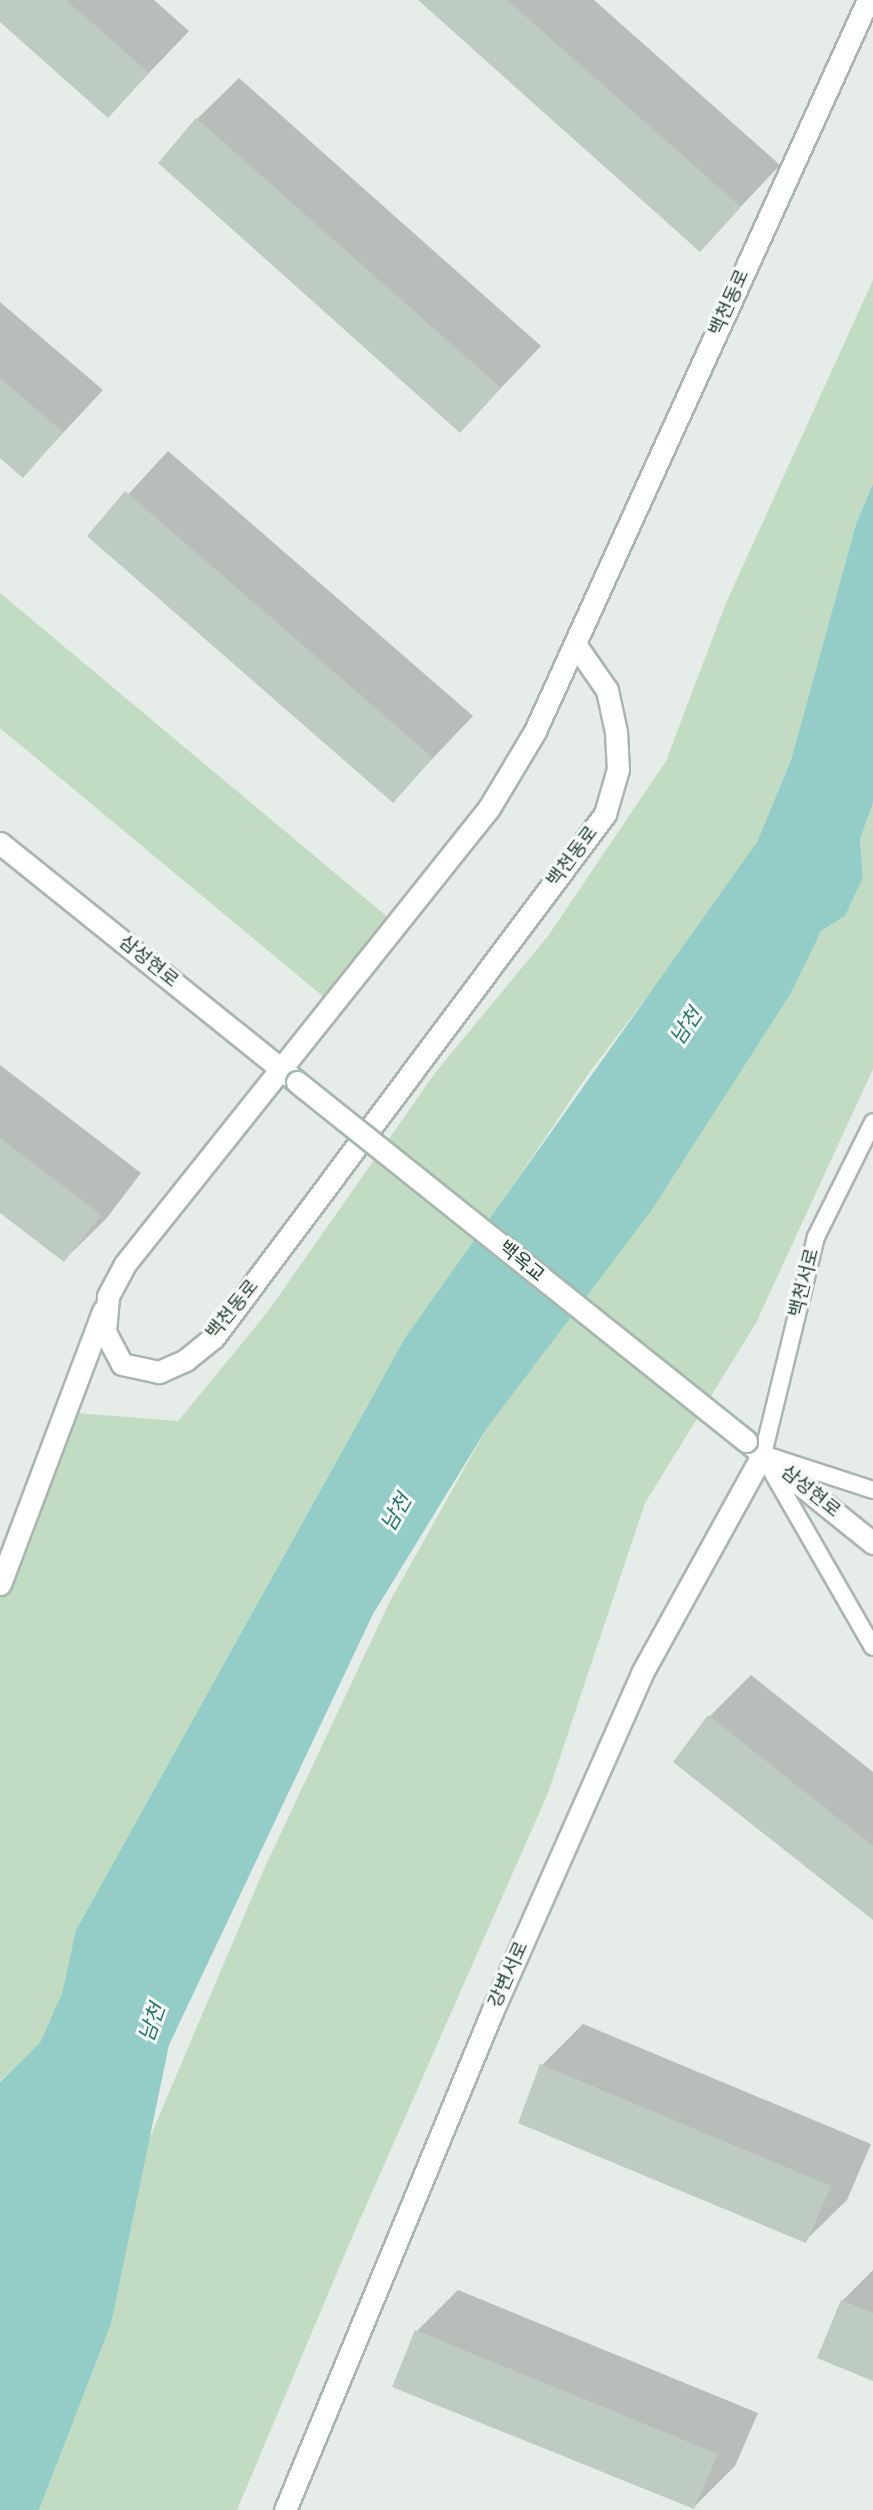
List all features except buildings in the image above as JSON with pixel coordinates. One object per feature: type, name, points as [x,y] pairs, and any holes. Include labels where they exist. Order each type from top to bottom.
[{"type":"street","name":"백천동로","points":[[575,644],[607,691],[616,732],[618,769],[605,814],[214,1337],[186,1360],[159,1371],[122,1364],[105,1332],[108,1296],[125,1264],[288,1075],[489,808],[535,731],[868,0]]},
{"type":"street","name":"삼성현로","points":[[0,843],[288,1075]]},
{"type":"street","name":"백옥교","points":[[288,1075],[754,1448]]},
{"type":"street","points":[[0,1584],[108,1296]]},
{"type":"street","name":"삼성현로","points":[[754,1448],[873,1543]]},
{"type":"street","name":"강변서로","points":[[285,2510],[492,2012],[642,1673],[754,1448]]},
{"type":"lane","name":"백천서로","points":[[754,1448],[816,1237],[873,1122]]},
{"type":"lane","points":[[754,1448],[873,1490]]},
{"type":"lane","points":[[754,1448],[873,1647]]},
{"type":"green space","points":[[873,280],[873,484],[856,524],[791,760],[757,842],[732,885],[589,1073],[382,1379],[76,1930],[69,2004],[40,2044],[0,2081],[0,1584],[65,1412],[178,1421],[266,1314],[435,1073],[548,936],[666,761],[726,603]]},
{"type":"green space","points":[[0,593],[396,924],[331,1003],[0,728]]},
{"type":"green space","points":[[873,803],[873,1069],[756,1323],[645,1503],[548,1793],[347,2249],[237,2510],[39,2510],[111,2324],[145,2149],[264,1869],[390,1601],[487,1428],[821,931],[845,916],[863,878],[860,839]]},
{"type":"water","name":"남천","points":[[873,484],[873,803],[860,839],[863,878],[845,916],[821,931],[791,993],[651,1211],[487,1428],[373,1614],[169,2045],[111,2324],[39,2510],[0,2510],[0,2082],[40,2043],[62,1994],[76,1930],[405,1338],[757,842],[791,760],[856,524]]}]
